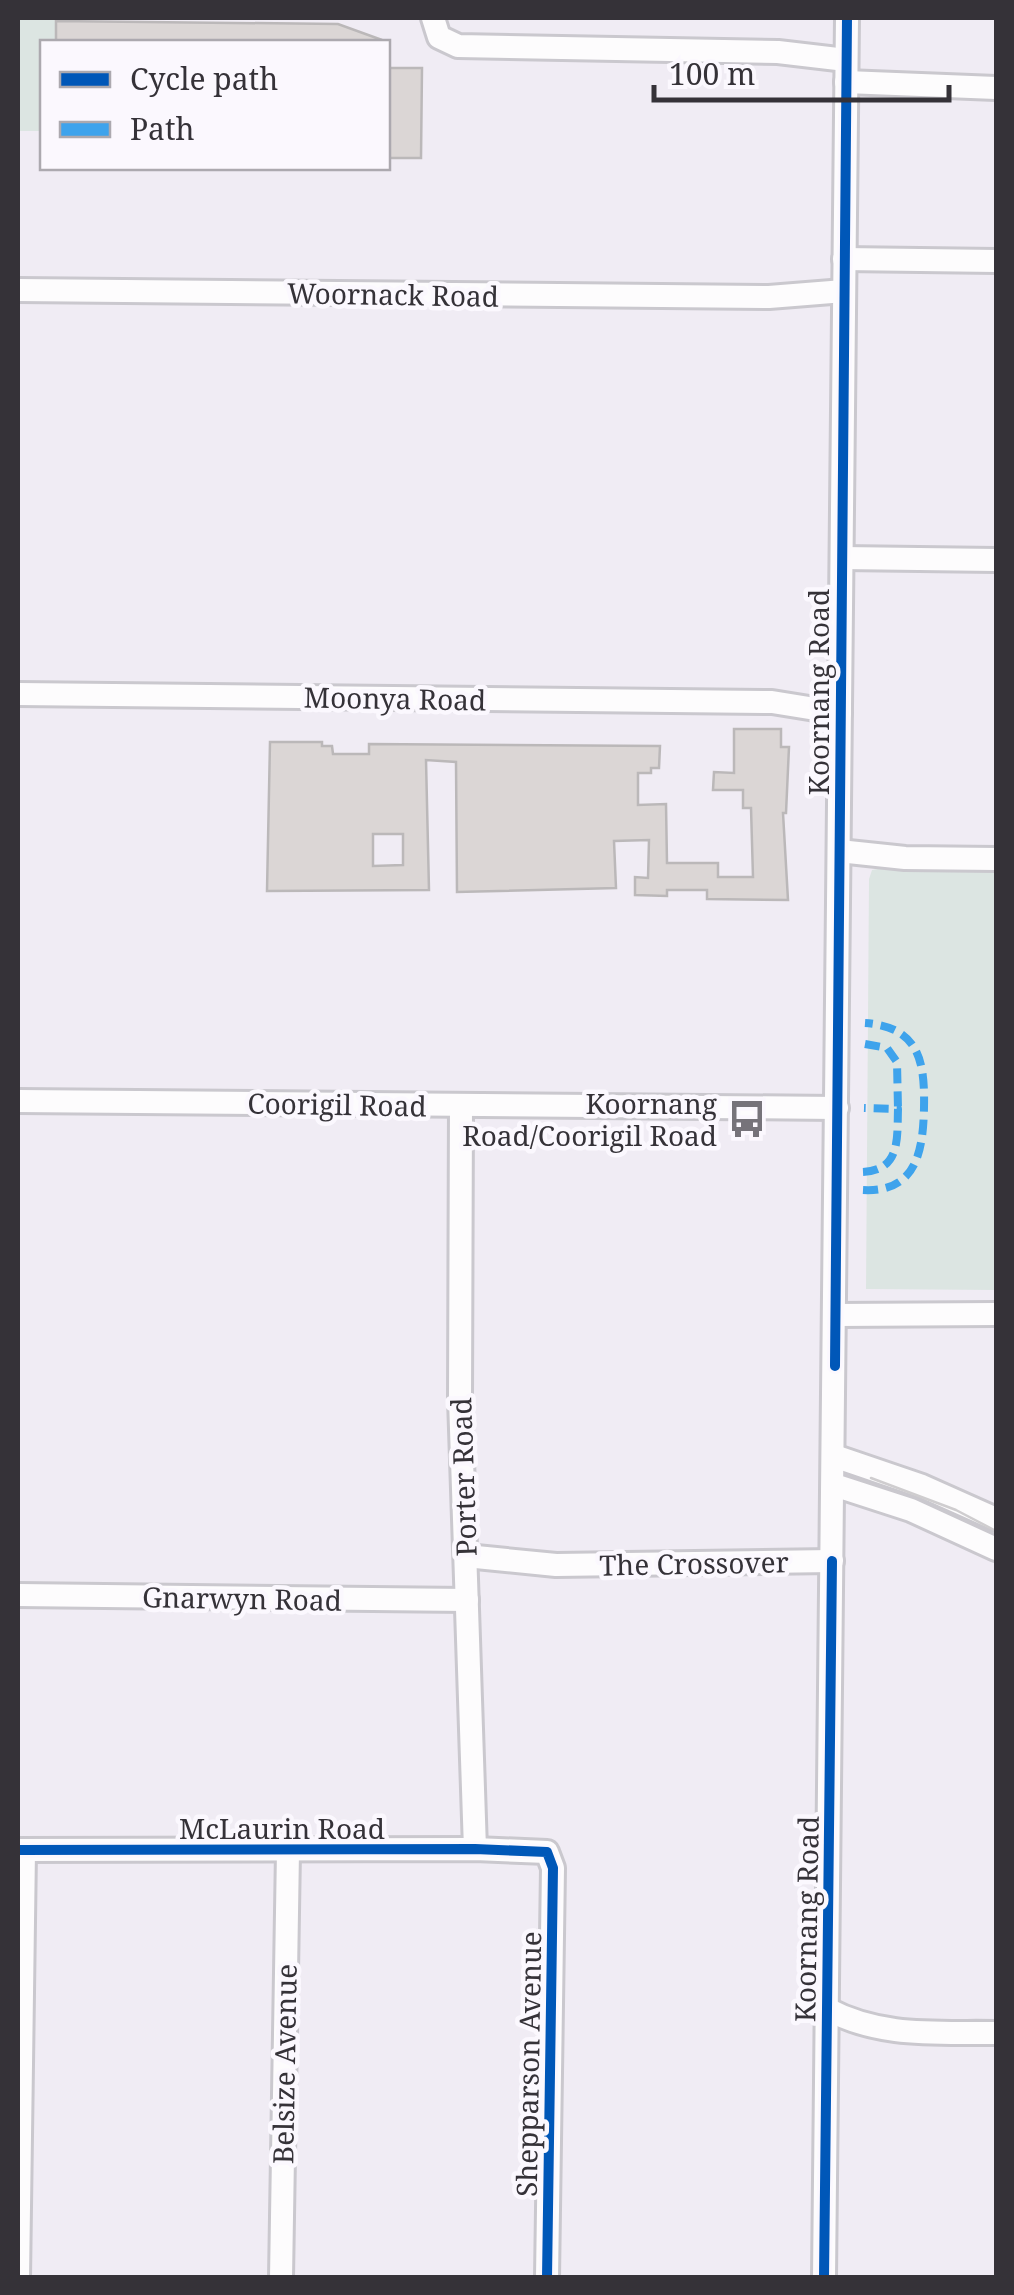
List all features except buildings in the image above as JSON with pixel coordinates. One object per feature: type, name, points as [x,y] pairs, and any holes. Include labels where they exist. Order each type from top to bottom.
[{"type":"street","points":[[433,18],[439,37],[458,46],[778,52],[820,46],[846,71],[936,88],[996,88]]},
{"type":"street","name":"Koornang Road","points":[[824,2278],[847,18]]},
{"type":"street","points":[[844,259],[996,261]]},
{"type":"street","name":"Woornack Road","points":[[18,290],[769,297],[793,302],[844,298]]},
{"type":"street","points":[[842,558],[996,560]]},
{"type":"street","name":"Moonya Road","points":[[18,694],[840,703]]},
{"type":"street","points":[[839,861],[996,858]]},
{"type":"street","name":"Coorigil Road","points":[[18,1101],[837,1108]]},
{"type":"street","name":"Porter Road","points":[[461,1106],[460,1399],[474,1849]]},
{"type":"street","points":[[836,1315],[996,1314]]},
{"type":"street","points":[[834,1456],[922,1486],[996,1520]]},
{"type":"street","points":[[834,1484],[911,1510],[996,1549]]},
{"type":"street","name":"The Crossover","points":[[467,1578],[556,1565],[832,1561]]},
{"type":"street","name":"Gnarwyn Road","points":[[18,1595],[467,1578]]},
{"type":"street","points":[[18,2278],[21,1850]]},
{"type":"street","name":"McLaurin Road","points":[[21,1850],[547,1852]]},
{"type":"street","name":"Belsize Avenue","points":[[281,2278],[288,1851]]},
{"type":"street","name":"Shepparson Avenue","points":[[547,1852],[553,1868],[547,2278]]},
{"type":"street","points":[[827,2009],[854,2024],[887,2031],[996,2033]]},
{"type":"street","points":[[827,2048],[853,2037],[887,2031]]},
{"type":"shaded area","points":[[18,18],[56,18],[56,40],[40,40],[40,131],[18,131]]},
{"type":"shaded area","points":[[996,868],[996,1290],[866,1289],[869,879],[872,870]]},
{"type":"tram line","points":[[871,1478],[956,1510],[996,1531]]},
{"type":"marked path","points":[[863,1190],[881,1189],[906,1176],[922,1139],[924,1108],[923,1075],[915,1049],[897,1031],[865,1023]]},
{"type":"marked path","points":[[865,1044],[887,1048],[897,1062],[898,1109]]},
{"type":"marked path","points":[[863,1172],[875,1170],[891,1159],[897,1141],[898,1109],[864,1108]]},
{"type":"cycle path","points":[[835,1366],[847,18]]},
{"type":"cycle path","points":[[824,2278],[832,1561]]},
{"type":"cycle path","points":[[18,1850],[547,1852],[553,1868],[547,2278]]},
{"type":"place","name":"Koornang Road/Coorigil Road","points":[[747,1119]]}]
